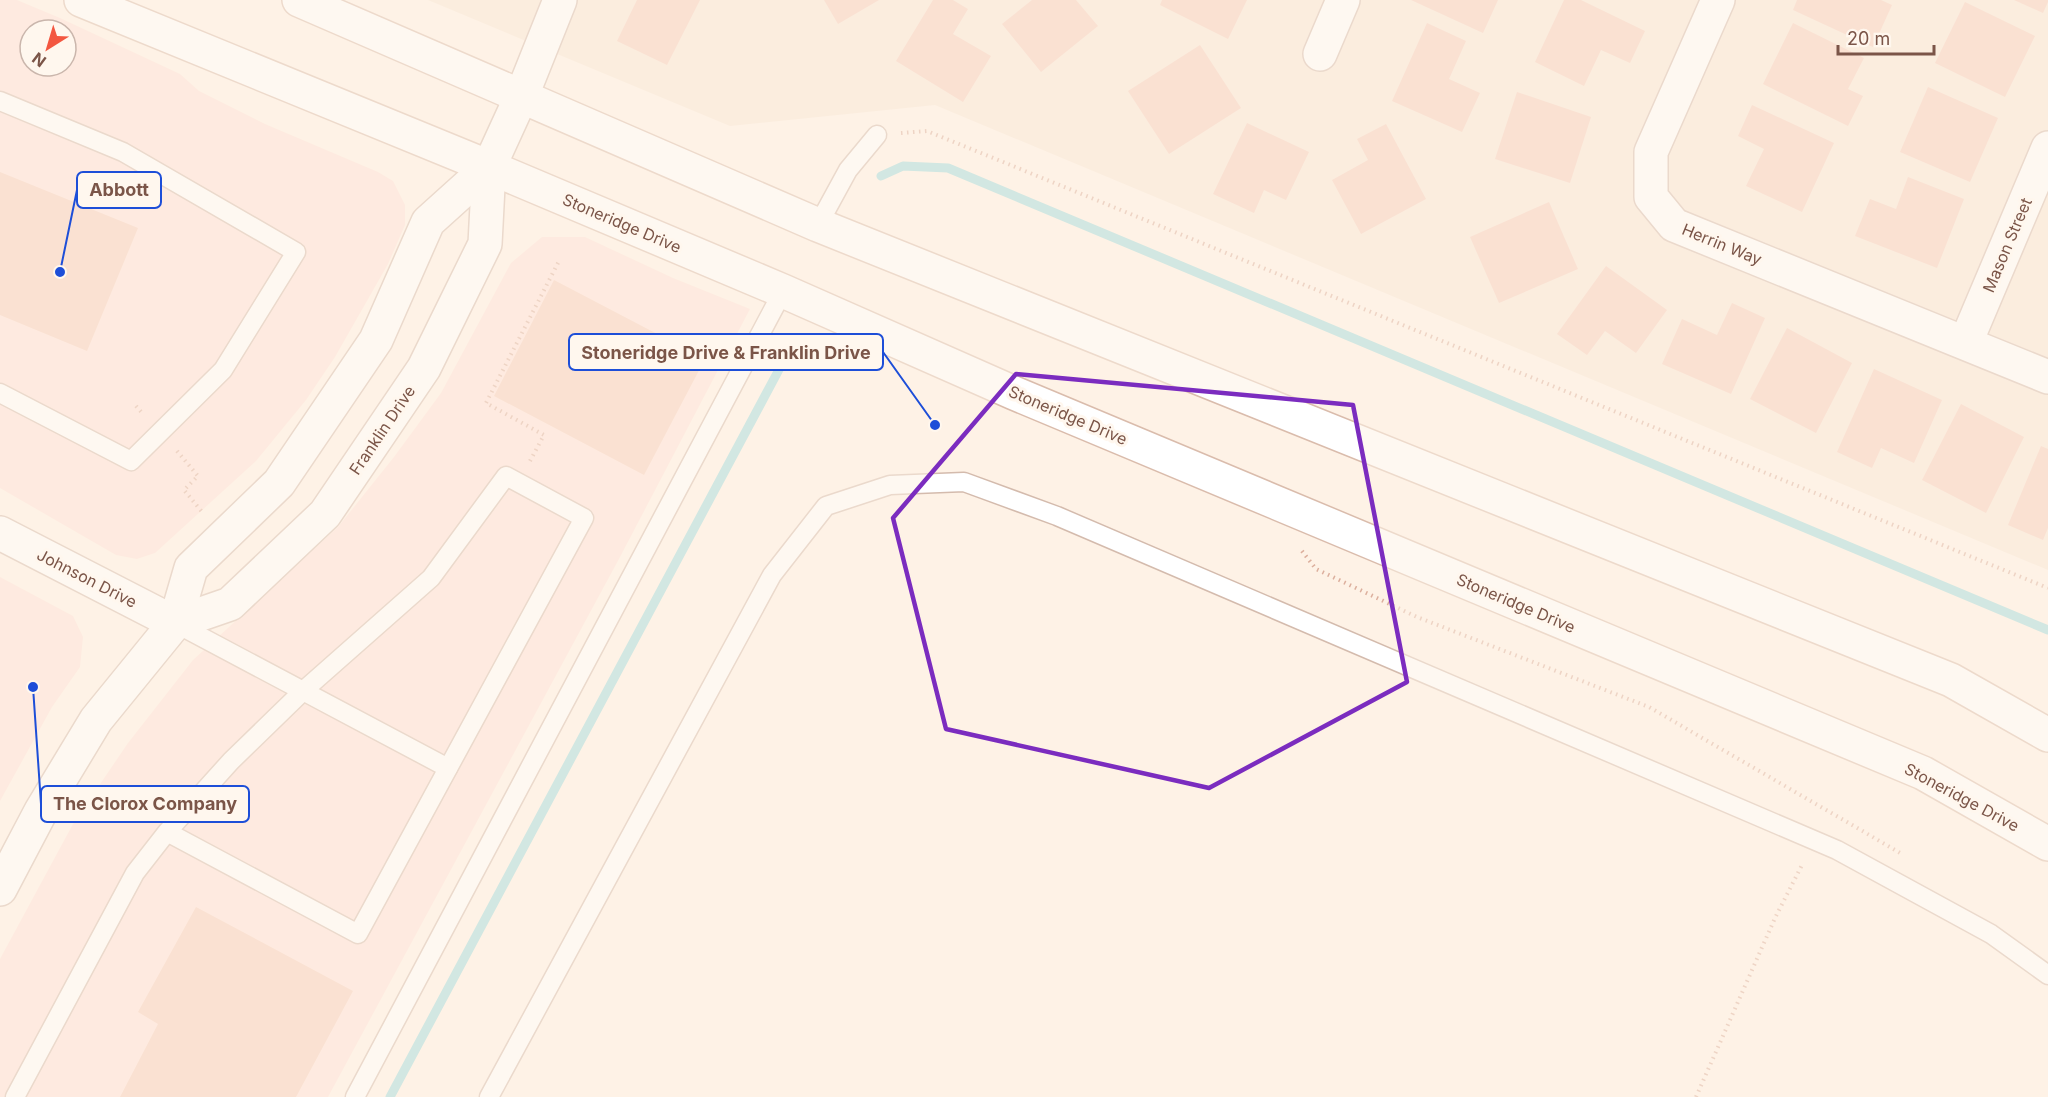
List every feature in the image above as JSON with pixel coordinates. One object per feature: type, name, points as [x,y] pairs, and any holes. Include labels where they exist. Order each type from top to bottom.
[{"type":"main road","name":"Stoneridge Drive","points":[[81,0],[489,167],[783,291],[1014,393],[1923,773],[2048,844]]},
{"type":"main road","points":[[299,0],[818,225],[1951,680],[2048,735]]},
{"type":"main road","name":"Franklin Drive","points":[[175,623],[230,604],[325,514],[424,368],[485,244],[489,167],[522,95],[560,0]]},
{"type":"main road","points":[[1320,54],[1343,0]]},
{"type":"main road","name":"Herrin Way","points":[[1718,0],[1651,152],[1651,197],[1674,225],[2048,377]]},
{"type":"main road","name":"Mason Street","points":[[1966,342],[2048,148]]},
{"type":"main road","name":"Franklin Drive","points":[[0,888],[41,811],[96,720],[175,623],[191,568],[279,483],[376,340],[428,222],[489,167]]},
{"type":"main road","name":"Johnson Drive","points":[[0,533],[175,623]]},
{"type":"lane","points":[[0,101],[123,152],[296,252],[224,370],[131,461],[0,393]]},
{"type":"lane","points":[[818,225],[848,170],[877,135]]},
{"type":"lane","points":[[355,1097],[783,291]]},
{"type":"lane","points":[[15,1097],[135,873],[167,832],[231,761],[303,691],[430,578],[506,476],[584,518],[358,934],[167,832]]},
{"type":"lane","points":[[489,1097],[772,575],[826,506],[890,485],[964,482],[1057,516],[1837,850],[1992,934],[2048,975]]},
{"type":"lane","points":[[175,623],[448,768]]},
{"type":"path","points":[[877,135],[927,131],[2048,588]]},
{"type":"path","points":[[518,483],[544,435],[486,404],[560,259]]},
{"type":"path","points":[[136,406],[198,476],[184,490],[224,536]]},
{"type":"path","points":[[1316,569],[1417,617],[1649,707],[1905,856]]},
{"type":"path","points":[[1696,1097],[1775,918],[1814,841]]},
{"type":"highlighted area","points":[[1016,374],[1353,405],[1407,682],[1209,788],[946,729],[893,518]]},
{"type":"shaded area","points":[[0,0],[17,0],[60,18],[18,18],[18,78],[78,78],[78,26],[180,74],[199,91],[265,124],[378,172],[393,181],[405,205],[405,225],[388,264],[335,357],[306,400],[256,461],[155,553],[137,559],[116,555],[0,488]]},
{"type":"shaded area","points":[[428,0],[2048,0],[2048,570],[935,105],[730,126]]},
{"type":"shaded area","points":[[542,237],[585,237],[673,278],[750,309],[620,557],[328,1097],[0,1097],[0,959],[73,824],[128,743],[193,660],[338,527],[394,457],[441,393],[511,263]]},
{"type":"shaded area","points":[[0,577],[73,616],[83,637],[80,667],[52,707],[0,801]]},
{"type":"building","points":[[637,0],[700,0],[667,65],[617,41]]},
{"type":"building","points":[[824,0],[879,0],[838,24]]},
{"type":"building","points":[[933,0],[953,0],[968,9],[953,34],[991,56],[963,102],[896,61]]},
{"type":"building","points":[[1032,0],[1076,0],[1098,26],[1041,72],[1002,24]]},
{"type":"building","points":[[1162,0],[1247,0],[1228,39],[1160,5]]},
{"type":"building","points":[[1411,0],[1498,0],[1483,33]]},
{"type":"building","points":[[1564,0],[1581,0],[1645,31],[1630,63],[1601,50],[1584,86],[1535,62]]},
{"type":"building","points":[[1797,0],[1881,0],[1892,5],[1873,47],[1793,10]]},
{"type":"building","points":[[2014,0],[2048,0],[2048,2],[2043,13]]},
{"type":"building","points":[[1965,2],[2035,36],[2005,97],[1935,63]]},
{"type":"building","points":[[1427,23],[1466,41],[1449,79],[1480,93],[1462,132],[1392,101]]},
{"type":"building","points":[[1793,23],[1864,58],[1848,89],[1863,96],[1848,126],[1763,84]]},
{"type":"building","points":[[1200,45],[1241,108],[1169,154],[1128,91]]},
{"type":"building","points":[[1928,87],[1998,118],[1970,182],[1900,152]]},
{"type":"building","points":[[1517,92],[1591,117],[1570,183],[1495,159]]},
{"type":"building","points":[[1752,105],[1834,143],[1802,212],[1746,186],[1764,149],[1738,136]]},
{"type":"building","points":[[1247,123],[1309,152],[1286,200],[1264,190],[1254,213],[1213,194]]},
{"type":"building","points":[[1386,124],[1426,199],[1361,234],[1332,180],[1368,160],[1357,139]]},
{"type":"building","points":[[0,172],[138,228],[87,351],[0,315]]},
{"type":"building","points":[[1908,177],[1964,199],[1937,268],[1855,236],[1870,199],[1896,209]]},
{"type":"building","points":[[1549,202],[1578,269],[1499,303],[1470,237]]},
{"type":"building","points":[[1606,266],[1667,310],[1636,353],[1605,331],[1587,355],[1557,334]]},
{"type":"building","points":[[554,280],[705,359],[644,475],[494,396]]},
{"type":"building","points":[[1732,303],[1765,318],[1731,394],[1662,364],[1682,319],[1717,335]]},
{"type":"building","points":[[1787,328],[1852,363],[1816,433],[1750,399]]},
{"type":"building","points":[[1874,369],[1942,400],[1914,463],[1881,448],[1872,468],[1837,452]]},
{"type":"building","points":[[1961,404],[2024,437],[1986,513],[1922,480]]},
{"type":"building","points":[[2041,446],[2048,449],[2048,528],[2043,540],[2008,525]]},
{"type":"building","points":[[196,907],[353,991],[296,1097],[120,1097],[158,1024],[138,1012]]},
{"type":"waterway","points":[[881,176],[903,166],[948,168],[2048,630]]},
{"type":"waterway","points":[[390,1097],[782,364]]},
{"type":"place","name":"Abbott","points":[[60,272]]},
{"type":"place","name":"Stoneridge Drive & Franklin Drive","points":[[935,425]]},
{"type":"place","name":"The Clorox Company","points":[[33,687]]}]
